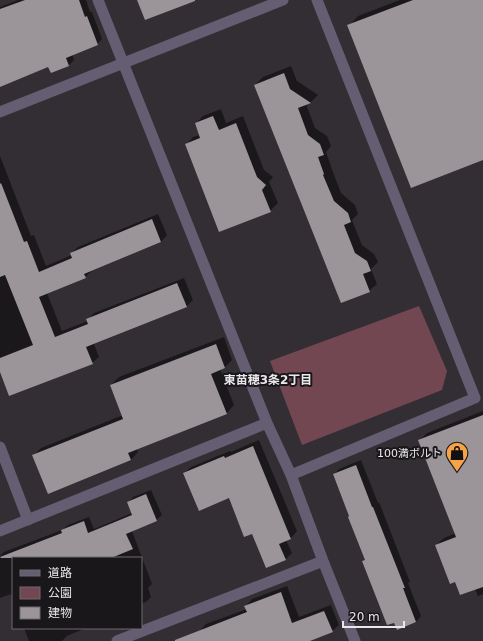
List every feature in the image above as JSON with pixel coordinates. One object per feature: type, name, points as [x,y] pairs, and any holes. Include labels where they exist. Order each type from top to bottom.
[{"type":"street","points":[[98,0],[267,423],[291,475],[355,641]]},
{"type":"street","points":[[0,112],[283,0]]},
{"type":"street","points":[[291,475],[475,398],[317,0]]},
{"type":"street","points":[[0,531],[267,423]]},
{"type":"street","points":[[0,448],[28,520]]},
{"type":"street","points":[[117,641],[323,561]]},
{"type":"green space","points":[[419,306],[447,371],[442,390],[302,445],[270,361]]},
{"type":"building","points":[[25,0],[79,0],[98,45],[66,58],[69,66],[51,73],[48,67],[0,87],[0,9]]},
{"type":"building","points":[[137,0],[195,0],[195,1],[145,20]]},
{"type":"building","points":[[413,0],[483,0],[483,160],[411,188],[347,25]]},
{"type":"building","points":[[284,73],[290,89],[311,103],[298,108],[308,135],[320,144],[324,155],[318,157],[324,174],[323,175],[334,201],[348,213],[351,222],[344,225],[355,253],[367,261],[371,271],[363,274],[370,292],[341,303],[254,85]]},
{"type":"building","points":[[213,116],[219,130],[236,123],[257,177],[266,185],[262,190],[271,212],[219,232],[185,144],[200,138],[195,123]]},
{"type":"building","points":[[1,183],[24,242],[27,241],[39,272],[72,258],[70,253],[152,219],[161,242],[84,274],[86,278],[39,297],[55,337],[88,324],[86,319],[177,283],[187,307],[86,347],[93,364],[9,396],[0,372],[0,358],[33,345],[5,275],[0,277]]},
{"type":"building","points":[[216,344],[225,368],[211,374],[227,414],[128,453],[131,460],[48,494],[32,455],[123,419],[110,385]]},
{"type":"building","name":"100満ボルト","points":[[483,415],[483,587],[460,595],[455,582],[450,584],[435,545],[456,537],[418,440]]},
{"type":"building","points":[[253,446],[291,539],[279,544],[286,560],[266,568],[252,534],[244,537],[229,498],[199,511],[183,473]]},
{"type":"building","points":[[356,465],[405,588],[403,588],[416,622],[397,630],[394,623],[387,625],[362,561],[365,560],[333,474]]},
{"type":"building","points":[[146,494],[157,521],[126,534],[133,549],[113,557],[0,557],[62,533],[61,530],[84,521],[88,533],[132,515],[127,502]]},
{"type":"building","points":[[281,592],[292,623],[324,611],[333,632],[310,641],[175,641],[247,612],[244,606]]},
{"type":"place","name":"100満ボルト","points":[[457,472]]},
{"type":"district","name":"東苗穂3条2丁目","points":[[268,380]]}]
